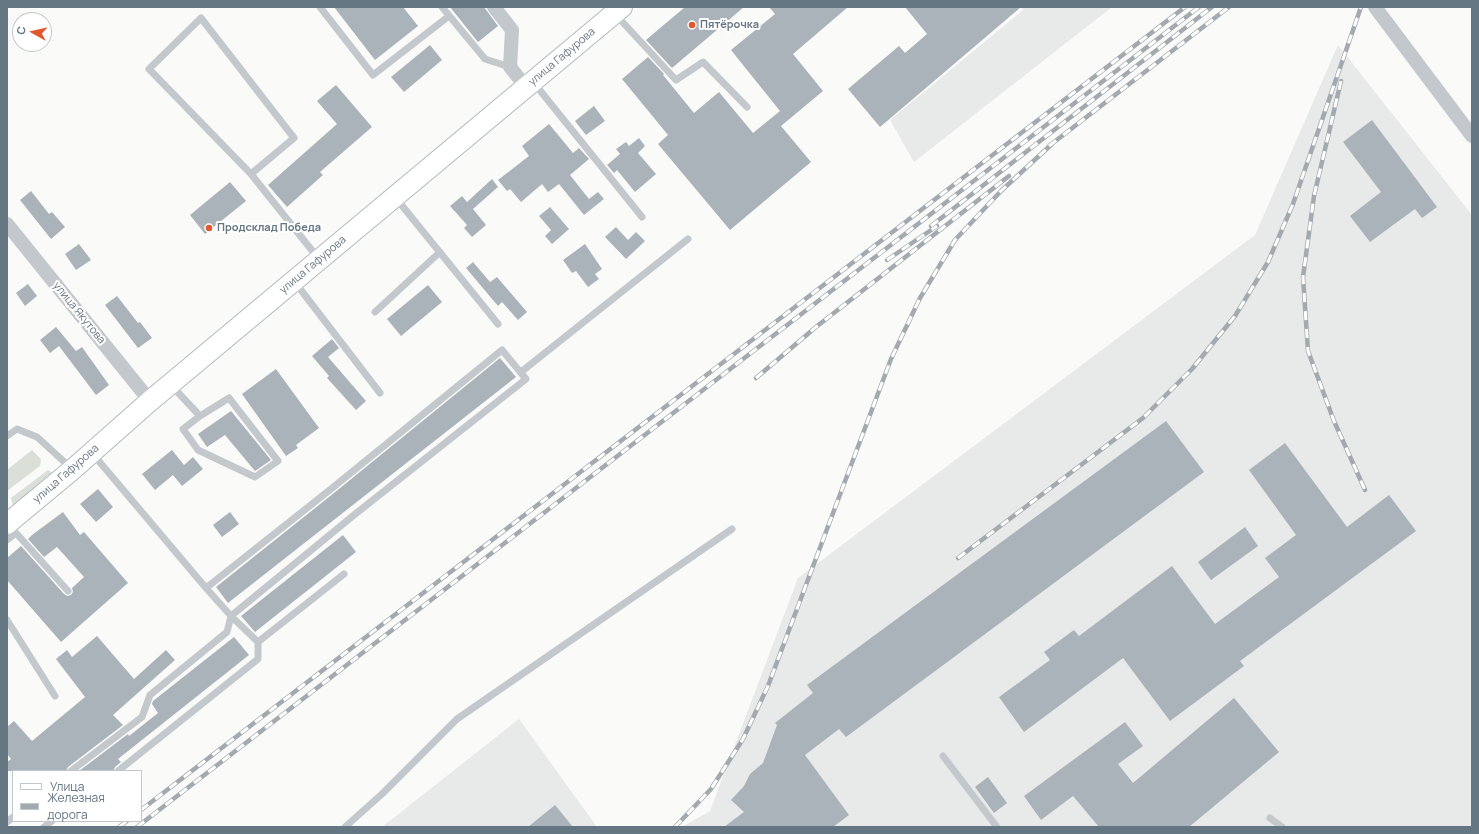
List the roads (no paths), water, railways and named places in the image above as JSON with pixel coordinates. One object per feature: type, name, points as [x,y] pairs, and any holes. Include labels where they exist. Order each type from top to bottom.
[{"type":"main road","name":"улица Гафурова","points":[[9,529],[72,470],[150,401],[618,10]]},
{"type":"street","points":[[494,7],[512,30],[510,67],[530,84]]},
{"type":"street","points":[[1375,7],[1472,136]]},
{"type":"street","name":"улица Якутова","points":[[7,224],[150,401]]},
{"type":"lane","points":[[320,7],[373,75],[449,16]]},
{"type":"lane","points":[[442,7],[485,59],[510,67]]},
{"type":"lane","points":[[618,10],[676,80],[704,62],[747,107]]},
{"type":"lane","points":[[251,174],[294,138],[200,18],[149,69],[251,174],[319,260]]},
{"type":"lane","points":[[530,84],[642,217]]},
{"type":"lane","points":[[395,197],[498,324]]},
{"type":"lane","points":[[521,372],[688,239]]},
{"type":"lane","points":[[375,312],[440,252]]},
{"type":"lane","points":[[294,281],[380,393]]},
{"type":"lane","points":[[72,770],[142,717],[150,695],[227,632],[231,616],[354,515],[526,379],[502,350],[206,588]]},
{"type":"lane","points":[[170,384],[200,416]]},
{"type":"lane","points":[[228,398],[278,461],[255,476],[198,450],[183,429],[200,416],[228,398]]},
{"type":"lane","points":[[7,436],[17,429],[37,437],[72,470]]},
{"type":"lane","points":[[92,452],[206,588],[231,616],[258,642],[258,659],[119,770]]},
{"type":"lane","points":[[9,529],[68,591]]},
{"type":"lane","points":[[345,827],[382,794],[457,719],[732,529]]},
{"type":"lane","points":[[258,642],[344,574]]},
{"type":"lane","points":[[7,620],[55,696]]},
{"type":"lane","points":[[943,756],[997,827]]},
{"type":"lane","points":[[1270,818],[1282,827]]},
{"type":"railway","points":[[142,809],[1185,7]]},
{"type":"railway","points":[[137,827],[1199,7]]},
{"type":"railway","points":[[931,226],[1212,7]]},
{"type":"railway","points":[[1049,146],[1229,7]]},
{"type":"railway","points":[[958,558],[1143,418],[1192,369],[1235,316],[1268,262],[1293,204],[1361,7]]},
{"type":"railway","points":[[1341,81],[1314,196],[1303,277],[1308,351],[1334,421],[1365,490]]},
{"type":"railway","points":[[675,827],[711,789],[743,739],[768,686],[891,359],[920,298],[955,240],[1001,191],[1053,143]]},
{"type":"railway","points":[[756,378],[816,327],[1009,176]]},
{"type":"railway","points":[[887,260],[937,226]]},
{"type":"railway","points":[[119,827],[126,822]]},
{"type":"place","name":"Пятёрочка","points":[[692,25]]},
{"type":"place","name":"Продсклад Победа","points":[[209,228]]}]
